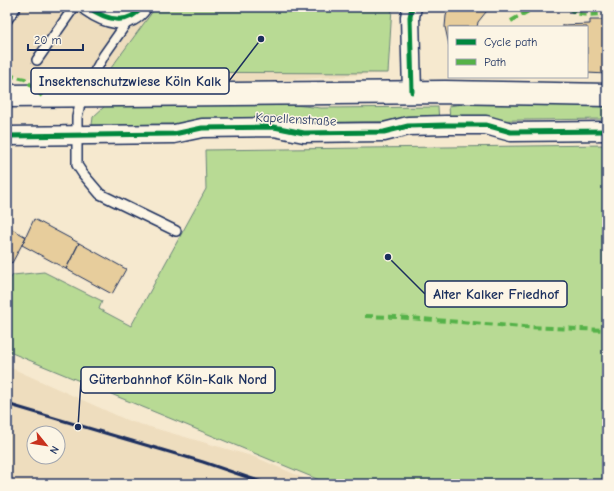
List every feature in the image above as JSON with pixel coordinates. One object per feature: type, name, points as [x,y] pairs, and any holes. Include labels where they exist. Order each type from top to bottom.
[{"type":"main road","name":"Kapellenstraße","points":[[7,96],[412,92],[607,95]]},
{"type":"street","points":[[88,7],[106,18],[117,20],[127,18],[137,11]]},
{"type":"street","points":[[412,7],[410,17],[412,92]]},
{"type":"street","name":"Kapellenstraße","points":[[7,136],[174,134],[202,128],[274,127],[304,133],[384,132],[408,126],[446,125],[486,125],[511,132],[607,131]]},
{"type":"lane","points":[[7,20],[16,7]]},
{"type":"lane","points":[[38,60],[74,7]]},
{"type":"lane","points":[[137,11],[104,55],[82,95],[77,118],[77,165],[100,194],[176,231]]},
{"type":"shaded area","points":[[7,7],[392,7],[388,73],[273,81],[80,81],[30,79],[7,74]]},
{"type":"shaded area","points":[[7,366],[129,421],[255,457],[317,484],[7,484]]},
{"type":"green space","points":[[156,7],[392,7],[388,73],[108,72]]},
{"type":"green space","points":[[482,101],[607,101],[607,119],[450,121],[449,106]]},
{"type":"green space","points":[[277,103],[321,108],[438,107],[439,121],[92,125],[93,117],[105,106]]},
{"type":"green space","points":[[607,145],[607,484],[329,484],[7,351],[7,277],[10,279],[13,275],[44,272],[102,301],[99,309],[131,326],[206,189],[205,150]]},
{"type":"building","points":[[449,7],[490,7],[478,22],[477,26],[448,26],[448,40],[445,27]]},
{"type":"building","points":[[590,20],[607,20],[607,74],[588,73],[588,26],[562,26],[590,24]]},
{"type":"building","points":[[34,219],[79,243],[66,269],[22,245]]},
{"type":"building","points":[[7,226],[26,237],[12,263],[7,260]]},
{"type":"building","points":[[79,243],[126,269],[112,294],[66,269]]},
{"type":"railway","points":[[7,404],[203,462],[267,484]]},
{"type":"marked path","points":[[511,21],[527,12],[530,7]]},
{"type":"marked path","points":[[569,7],[576,13],[581,14],[607,14]]},
{"type":"marked path","points":[[7,75],[25,79],[42,96]]},
{"type":"marked path","points":[[365,316],[524,327],[607,330]]},
{"type":"cycle path","points":[[88,7],[102,15],[116,19],[130,17],[142,7]]},
{"type":"cycle path","points":[[412,7],[410,17],[412,92]]},
{"type":"cycle path","points":[[7,136],[174,134],[202,128],[274,127],[304,133],[384,132],[408,126],[446,125],[486,125],[511,132],[607,131]]},
{"type":"place","name":"Insektenschutzwiese Köln Kalk","points":[[261,39]]},
{"type":"place","name":"Alter Kalker Friedhof","points":[[388,257]]},
{"type":"place","name":"Güterbahnhof Köln-Kalk Nord","points":[[78,427]]}]
